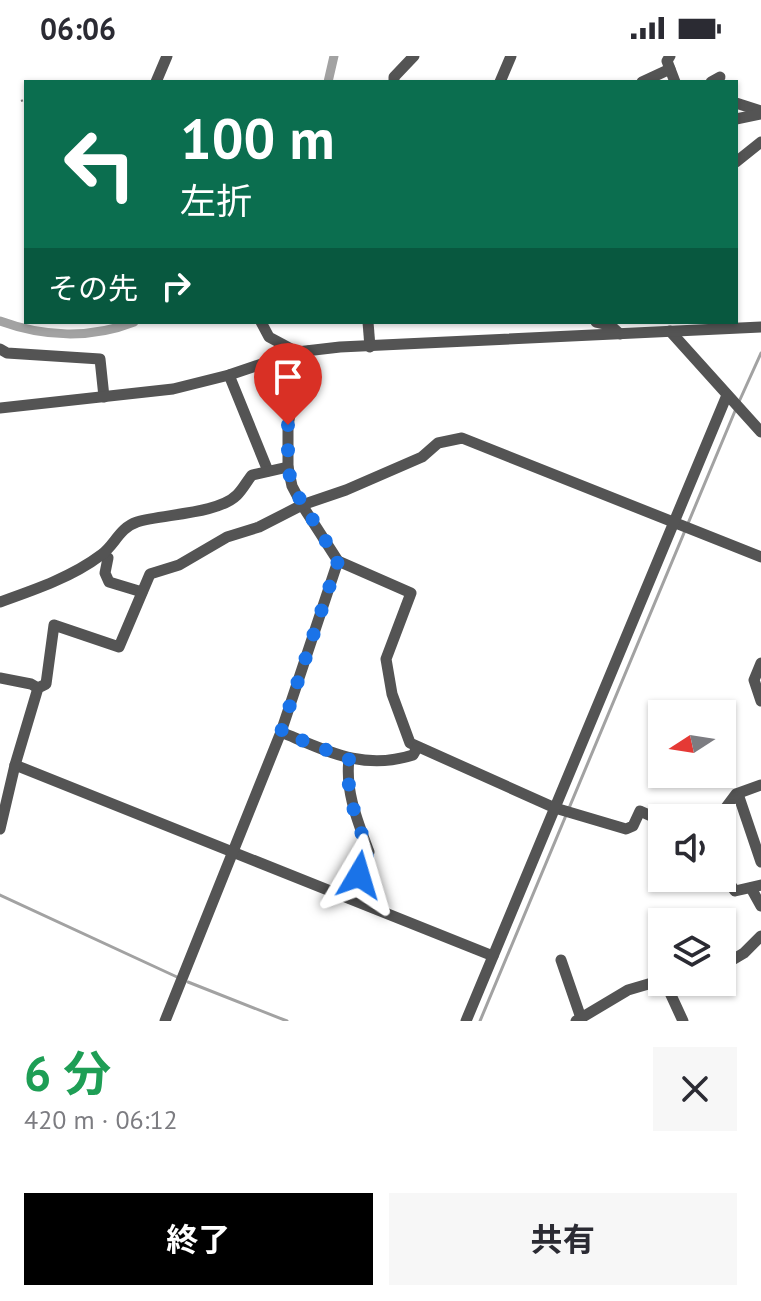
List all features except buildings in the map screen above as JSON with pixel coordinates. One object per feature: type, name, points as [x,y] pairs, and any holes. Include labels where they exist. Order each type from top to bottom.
[{"type":"street","points":[[157,80],[167,56]]},
{"type":"street","points":[[394,80],[414,56]]},
{"type":"street","points":[[501,80],[511,56]]},
{"type":"street","points":[[645,80],[670,62]]},
{"type":"street","points":[[738,104],[761,113]]},
{"type":"street","points":[[738,119],[761,113]]},
{"type":"street","points":[[738,160],[761,142]]},
{"type":"street","points":[[262,324],[269,337],[303,351]]},
{"type":"street","points":[[368,324],[370,347]]},
{"type":"street","points":[[605,324],[620,334]]},
{"type":"street","points":[[0,408],[173,389],[303,351],[620,334],[667,328],[761,327]]},
{"type":"street","points":[[667,328],[761,432]]},
{"type":"street","points":[[0,349],[7,353],[100,359],[104,397]]},
{"type":"street","points":[[303,351],[288,425],[288,467],[292,486],[338,561],[411,593],[386,659],[392,694],[410,743],[555,808],[626,829],[633,826],[640,811],[648,815]]},
{"type":"street","points":[[229,375],[268,471]]},
{"type":"street","points":[[466,1021],[727,395]]},
{"type":"street","points":[[0,829],[38,688],[46,684],[54,625],[119,647],[150,574],[179,565],[214,543],[259,527],[302,505],[346,490],[422,457],[438,443],[462,438],[761,557]]},
{"type":"street","points":[[0,614],[0,604],[102,555],[124,529],[134,523],[183,514],[228,501],[237,496],[252,475],[288,467]]},
{"type":"street","points":[[102,555],[108,558],[105,573],[109,582],[142,592]]},
{"type":"street","points":[[165,1021],[281,732],[338,561]]},
{"type":"street","points":[[761,663],[754,680],[761,701]]},
{"type":"street","points":[[0,678],[38,688]]},
{"type":"street","points":[[281,732],[349,759],[395,761],[413,755],[417,748]]},
{"type":"street","points":[[349,759],[348,782],[355,815],[369,852],[349,898]]},
{"type":"street","points":[[15,765],[493,956]]},
{"type":"street","points":[[730,804],[738,794],[761,785]]},
{"type":"street","points":[[738,794],[761,862]]},
{"type":"street","points":[[736,891],[756,887],[761,906]]},
{"type":"street","points":[[736,958],[761,936]]},
{"type":"street","points":[[561,960],[579,1019],[628,990],[648,985]]},
{"type":"street","points":[[671,996],[683,1021]]},
{"type":"waterway","points":[[328,80],[334,56]]},
{"type":"waterway","points":[[0,321],[33,330],[67,334],[101,331],[128,324]]},
{"type":"waterway","points":[[738,404],[761,353]]},
{"type":"waterway","points":[[480,1021],[735,411]]},
{"type":"waterway","points":[[0,895],[177,977]]},
{"type":"waterway","points":[[188,982],[287,1021]]},
{"type":"route","points":[[288,425],[288,467],[292,486],[338,561],[281,732],[349,759],[347,777],[355,815],[369,852],[359,875]]}]
